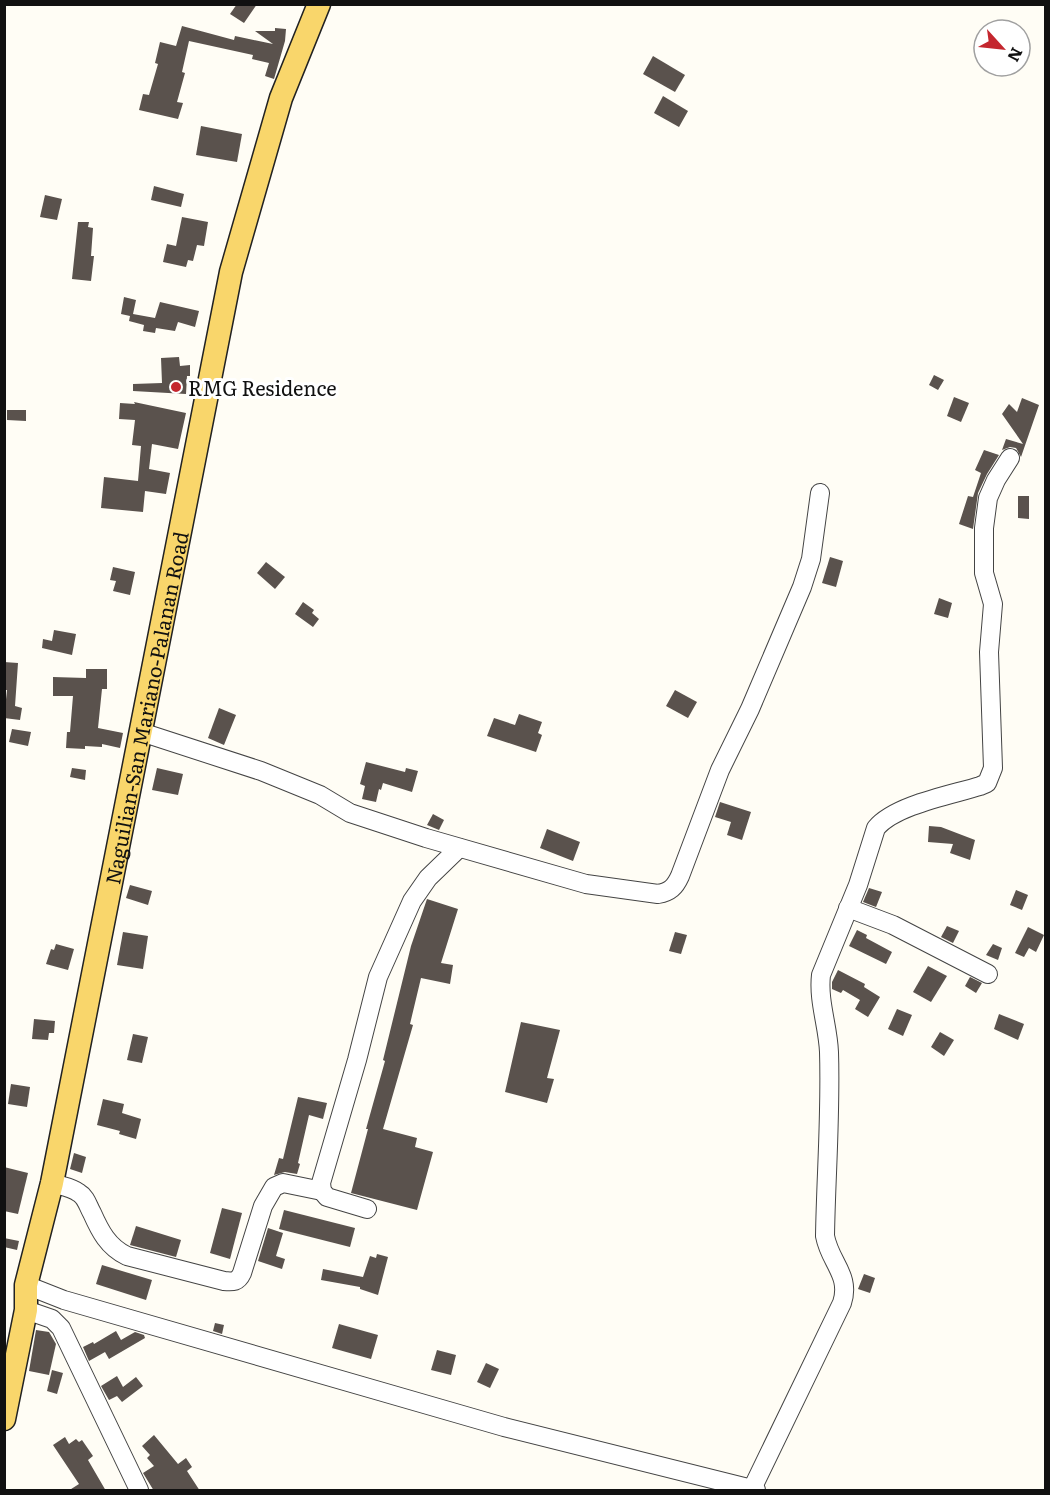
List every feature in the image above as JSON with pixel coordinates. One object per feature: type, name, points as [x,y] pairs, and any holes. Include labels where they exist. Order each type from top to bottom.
[{"type":"main road","name":"Naguilian-San Mariano-Palanan Road","points":[[4,1419],[26,1310],[26,1285],[52,1183],[231,272],[281,98],[319,4]]},
{"type":"street","points":[[26,1285],[64,1300],[504,1426],[754,1490],[846,1292],[842,1274],[831,1257],[825,1236],[830,1090],[829,1049],[820,987],[821,975],[848,908],[876,828],[881,822],[896,812],[987,783],[991,776],[993,768],[989,652],[993,604],[984,573],[984,528],[988,498],[1010,458]]},
{"type":"street","points":[[141,732],[261,771],[320,795],[350,813],[459,848],[586,884],[658,894],[672,889],[680,876],[720,770],[750,709],[802,587],[811,559],[820,493]]},
{"type":"street","points":[[367,1209],[327,1197],[322,1191],[321,1183],[357,1060],[378,976],[412,901],[428,878],[459,848]]},
{"type":"street","points":[[848,908],[893,925],[988,974]]},
{"type":"street","points":[[52,1183],[73,1189],[85,1198],[98,1227],[108,1243],[117,1251],[128,1256],[233,1282],[242,1273],[263,1206],[274,1187],[283,1183],[322,1191]]},
{"type":"street","points":[[26,1310],[52,1319],[62,1328],[139,1491]]},
{"type":"building","points":[[237,4],[257,4],[244,23],[230,14]]},
{"type":"building","points":[[182,26],[234,40],[235,36],[273,44],[255,31],[286,29],[285,41],[274,79],[265,76],[269,63],[252,59],[253,55],[189,41],[182,72],[185,73],[177,102],[183,103],[178,119],[139,110],[143,94],[149,95],[158,64],[155,63],[160,42],[176,46]]},
{"type":"building","points":[[653,56],[685,75],[675,92],[643,74]]},
{"type":"building","points":[[663,96],[688,111],[679,127],[654,113]]},
{"type":"building","points":[[201,126],[242,134],[237,162],[196,155]]},
{"type":"building","points":[[154,186],[184,194],[181,207],[151,200]]},
{"type":"building","points":[[45,195],[62,199],[57,220],[40,217]]},
{"type":"building","points":[[182,217],[208,222],[204,246],[197,245],[193,261],[188,260],[186,267],[163,262],[167,244],[176,246]]},
{"type":"building","points":[[78,222],[89,222],[88,227],[93,228],[91,256],[94,256],[91,281],[72,279]]},
{"type":"building","points":[[124,297],[136,300],[133,314],[155,318],[160,302],[199,311],[195,327],[178,322],[175,331],[156,328],[155,333],[143,331],[144,325],[129,321],[130,316],[121,314]]},
{"type":"building","points":[[179,357],[180,366],[190,365],[186,394],[133,391],[133,384],[162,383],[161,358]]},
{"type":"building","points":[[934,375],[944,380],[938,390],[929,385]]},
{"type":"building","points":[[954,397],[969,403],[961,422],[947,416]]},
{"type":"building","points":[[1022,398],[1039,405],[1021,457],[1016,448],[1010,447],[1002,450],[1006,439],[1023,444],[1002,414],[1009,404],[1017,412]]},
{"type":"building","points":[[134,402],[186,413],[178,449],[152,444],[149,469],[170,473],[166,494],[145,491],[143,512],[101,508],[104,477],[138,481],[141,446],[132,445],[135,420],[119,419],[120,403],[135,404]]},
{"type":"building","points":[[7,410],[26,410],[26,421],[7,420]]},
{"type":"building","points":[[984,450],[999,455],[978,493],[973,529],[959,524],[968,496],[973,497],[981,473],[975,470]]},
{"type":"building","points":[[1018,496],[1029,496],[1029,519],[1018,518]]},
{"type":"building","points":[[830,557],[843,561],[836,587],[822,583]]},
{"type":"building","points":[[266,562],[285,577],[275,589],[257,573]]},
{"type":"building","points":[[113,567],[135,572],[130,595],[113,591],[116,581],[110,580]]},
{"type":"building","points":[[939,598],[952,603],[948,618],[934,614]]},
{"type":"building","points":[[303,602],[314,610],[312,613],[319,619],[313,627],[295,614]]},
{"type":"building","points":[[54,630],[76,634],[72,655],[42,648],[43,639],[52,641]]},
{"type":"building","points":[[4,662],[18,663],[15,706],[22,708],[20,720],[4,718],[7,690],[4,690]]},
{"type":"building","points":[[86,669],[107,669],[107,689],[102,689],[98,728],[123,733],[120,748],[102,744],[102,747],[85,746],[85,749],[66,748],[67,732],[70,732],[73,696],[53,696],[53,677],[86,678]]},
{"type":"building","points":[[675,690],[697,702],[688,718],[666,706]]},
{"type":"building","points":[[219,708],[236,715],[224,745],[208,738]]},
{"type":"building","points":[[519,714],[542,722],[538,733],[542,735],[536,752],[487,736],[494,718],[515,725]]},
{"type":"building","points":[[12,729],[31,732],[28,746],[9,742]]},
{"type":"building","points":[[366,762],[405,772],[406,768],[418,771],[412,792],[383,783],[376,802],[362,799],[365,786],[360,784]]},
{"type":"building","points":[[72,768],[86,770],[85,780],[70,777]]},
{"type":"building","points":[[157,768],[183,774],[178,795],[152,790]]},
{"type":"building","points":[[720,802],[751,812],[742,840],[727,835],[731,822],[715,817]]},
{"type":"building","points":[[433,814],[444,820],[439,830],[427,825]]},
{"type":"building","points":[[929,826],[941,827],[975,840],[970,860],[950,853],[953,844],[928,842]]},
{"type":"building","points":[[547,829],[580,842],[573,861],[540,848]]},
{"type":"building","points":[[130,885],[152,891],[148,905],[126,898]]},
{"type":"building","points":[[869,888],[882,892],[876,907],[863,902]]},
{"type":"building","points":[[1016,890],[1028,895],[1022,910],[1010,905]]},
{"type":"building","points":[[427,899],[458,909],[441,963],[453,965],[450,984],[421,978],[410,1024],[413,1025],[383,1129],[417,1138],[415,1147],[433,1152],[417,1210],[351,1193],[385,1061],[383,1060],[411,946]]},
{"type":"building","points":[[947,926],[959,931],[953,943],[941,937]]},
{"type":"building","points":[[1028,927],[1044,935],[1036,952],[1029,948],[1024,957],[1015,953]]},
{"type":"building","points":[[857,930],[867,935],[866,938],[892,952],[886,964],[849,946]]},
{"type":"building","points":[[123,932],[148,936],[143,969],[117,965]]},
{"type":"building","points":[[675,932],[687,935],[681,954],[669,951]]},
{"type":"building","points":[[56,944],[74,949],[68,970],[46,964],[51,949],[54,950]]},
{"type":"building","points":[[993,944],[1002,948],[998,960],[986,955]]},
{"type":"building","points":[[928,966],[947,976],[931,1002],[913,992]]},
{"type":"building","points":[[838,970],[865,984],[864,987],[880,997],[868,1017],[855,1009],[860,1000],[843,990],[841,993],[832,989],[832,982]]},
{"type":"building","points":[[970,977],[982,983],[976,993],[965,986]]},
{"type":"building","points":[[897,1009],[912,1015],[903,1036],[888,1029]]},
{"type":"building","points":[[999,1014],[1024,1024],[1018,1040],[994,1029]]},
{"type":"building","points":[[34,1019],[55,1021],[54,1033],[49,1033],[48,1040],[32,1039]]},
{"type":"building","points":[[521,1022],[560,1030],[547,1078],[554,1079],[547,1103],[505,1092]]},
{"type":"building","points":[[940,1032],[954,1040],[944,1056],[931,1047]]},
{"type":"building","points":[[133,1034],[148,1037],[142,1063],[127,1060]]},
{"type":"building","points":[[11,1084],[30,1087],[27,1107],[8,1104]]},
{"type":"building","points":[[298,1097],[327,1103],[323,1119],[309,1115],[297,1174],[285,1172],[274,1175],[279,1158],[283,1159]]},
{"type":"building","points":[[103,1099],[124,1104],[122,1113],[141,1119],[136,1139],[119,1134],[120,1131],[97,1125]]},
{"type":"building","points":[[74,1153],[86,1157],[82,1173],[70,1169]]},
{"type":"building","points":[[4,1167],[28,1173],[18,1214],[4,1211]]},
{"type":"building","points":[[222,1208],[242,1213],[230,1259],[210,1253]]},
{"type":"building","points":[[284,1210],[355,1228],[350,1247],[279,1229]]},
{"type":"building","points":[[136,1226],[181,1240],[176,1257],[130,1245]]},
{"type":"building","points":[[268,1228],[283,1233],[276,1256],[285,1259],[282,1269],[258,1261]]},
{"type":"building","points":[[4,1238],[19,1241],[17,1250],[4,1247]]},
{"type":"building","points":[[377,1254],[388,1257],[378,1295],[360,1289],[360,1287],[321,1280],[323,1269],[363,1277],[370,1256],[376,1258]]},
{"type":"building","points":[[102,1265],[152,1280],[146,1300],[96,1284]]},
{"type":"building","points":[[864,1274],[875,1278],[870,1293],[858,1289]]},
{"type":"building","points":[[215,1323],[224,1325],[222,1334],[213,1331]]},
{"type":"building","points":[[339,1324],[378,1335],[371,1359],[332,1348]]},
{"type":"building","points":[[36,1330],[49,1332],[56,1344],[49,1375],[29,1371]]},
{"type":"building","points":[[116,1331],[121,1340],[135,1332],[144,1335],[145,1338],[109,1359],[105,1352],[89,1361],[83,1347],[93,1342],[94,1344]]},
{"type":"building","points":[[437,1350],[456,1355],[451,1375],[431,1370]]},
{"type":"building","points":[[486,1363],[499,1369],[490,1388],[477,1382]]},
{"type":"building","points":[[52,1370],[63,1373],[57,1394],[47,1391]]},
{"type":"building","points":[[117,1376],[123,1387],[136,1377],[143,1386],[122,1402],[117,1396],[109,1400],[101,1386]]},
{"type":"building","points":[[154,1435],[178,1464],[186,1458],[192,1467],[187,1471],[200,1491],[154,1491],[143,1473],[154,1466],[147,1458],[150,1455],[142,1446]]},
{"type":"building","points":[[65,1437],[69,1444],[76,1439],[79,1442],[82,1440],[93,1456],[88,1460],[106,1491],[68,1491],[79,1484],[53,1445]]},
{"type":"place","name":"RMG Residence","points":[[176,387]]}]
